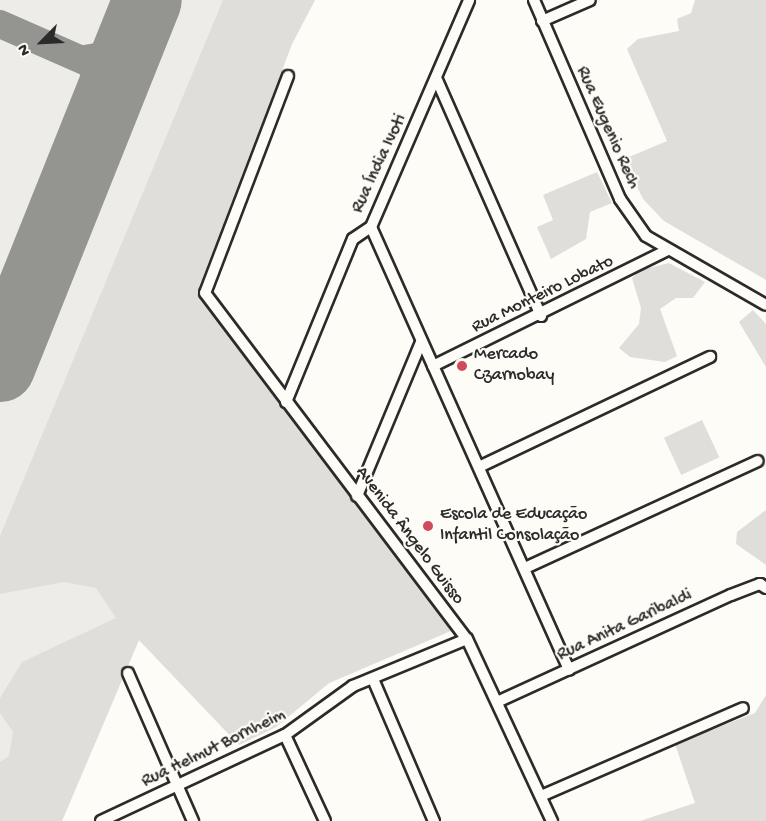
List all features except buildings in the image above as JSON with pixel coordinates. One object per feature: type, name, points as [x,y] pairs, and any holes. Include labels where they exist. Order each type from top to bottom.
[{"type":"street","name":"Rua Índia Ivoti","points":[[286,402],[353,239],[371,227],[437,80],[469,0]]},
{"type":"street","name":"Rua Eugenio Rech","points":[[534,0],[620,200],[646,236],[666,251],[766,305]]},
{"type":"street","points":[[542,21],[590,0]]},
{"type":"street","name":"Avenida Ângelo Guisso","points":[[288,76],[205,293],[467,639],[552,821]]},
{"type":"street","points":[[437,80],[541,316]]},
{"type":"street","points":[[371,227],[421,342],[481,466],[569,670]]},
{"type":"street","name":"Rua Monteiro Lobato","points":[[433,366],[541,316],[666,251]]},
{"type":"street","points":[[357,496],[421,342]]},
{"type":"street","points":[[481,466],[710,357]]},
{"type":"street","points":[[525,568],[758,461]]},
{"type":"street","name":"Rua Anita Garibaldi","points":[[497,702],[731,595],[760,584],[766,588]]},
{"type":"street","name":"Rua Helmut Bornheim","points":[[101,821],[285,735],[330,700],[467,639]]},
{"type":"street","points":[[128,673],[193,821]]},
{"type":"street","points":[[373,679],[434,821]]},
{"type":"street","points":[[541,796],[744,708]]},
{"type":"street","points":[[285,735],[325,821]]},
{"type":"shaded area","points":[[0,0],[315,0],[292,44],[197,292],[453,630],[329,683],[276,727],[239,745],[139,640],[62,821],[0,821]]},
{"type":"shaded area","points":[[223,0],[315,0],[292,44],[197,292],[453,630],[329,683],[276,727],[239,745],[139,640],[62,821],[0,821],[0,762],[9,756],[13,732],[0,713],[0,698],[22,662],[116,618],[96,588],[64,582],[0,594],[0,536]]},
{"type":"shaded area","points":[[695,0],[766,0],[766,280],[664,221],[643,199],[626,164],[629,157],[667,141],[627,49],[638,39],[679,31],[677,19],[691,13]]},
{"type":"shaded area","points":[[597,172],[612,203],[590,212],[586,239],[551,259],[537,227],[553,220],[543,195]]},
{"type":"shaded area","points":[[669,263],[705,282],[693,298],[676,298],[660,309],[677,356],[665,362],[630,357],[619,348],[639,324],[641,308],[632,278],[641,270]]},
{"type":"shaded area","points":[[753,310],[766,324],[766,367],[739,322]]},
{"type":"shaded area","points":[[702,420],[719,457],[681,475],[664,438]]},
{"type":"shaded area","points":[[766,510],[766,565],[736,544],[737,532]]},
{"type":"shaded area","points":[[766,695],[766,821],[640,821],[695,803],[675,744],[755,713]]},
{"type":"taxiway","points":[[0,24],[89,63],[102,81],[105,109]]},
{"type":"taxiway","points":[[85,59],[114,54],[134,34]]},
{"type":"runway","points":[[0,367],[147,0]]},
{"type":"place","name":"Mercado Czarnobay","points":[[462,366]]},
{"type":"place","name":"Escola de Educação Infantil Consolação","points":[[428,526]]}]
